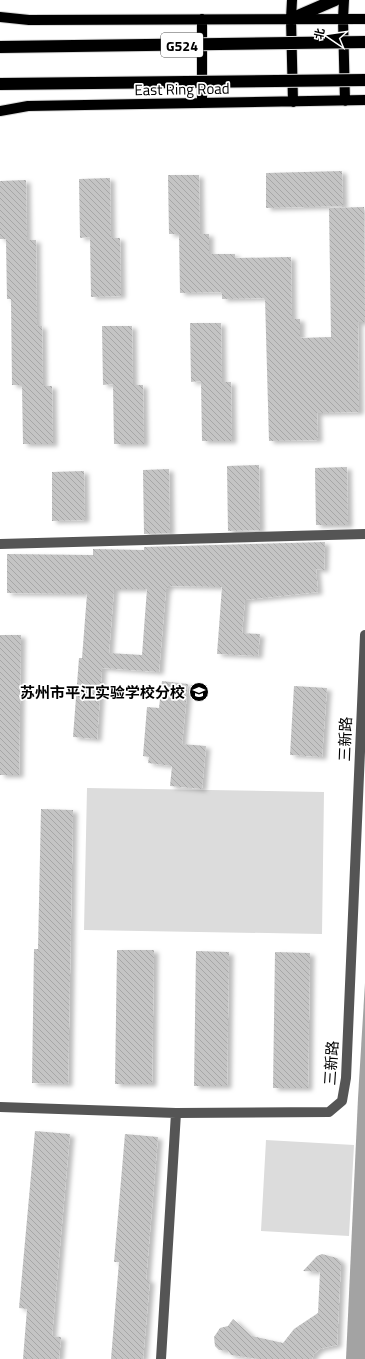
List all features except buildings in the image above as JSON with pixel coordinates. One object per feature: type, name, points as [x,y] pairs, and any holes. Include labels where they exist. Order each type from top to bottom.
[{"type":"highway","points":[[291,19],[335,0]]},
{"type":"highway","name":"G524","points":[[0,47],[365,42]]},
{"type":"highway","points":[[0,84],[365,80]]},
{"type":"main road","points":[[292,0],[293,102]]},
{"type":"main road","points":[[344,0],[345,101]]},
{"type":"main road","points":[[0,16],[29,20],[365,18]]},
{"type":"main road","points":[[202,19],[202,103]]},
{"type":"main road","name":"East Ring Road","points":[[0,111],[28,106],[365,100]]},
{"type":"street","points":[[0,544],[365,534]]},
{"type":"street","name":"三新路","points":[[0,1107],[176,1113],[329,1112],[342,1100],[346,1078],[365,634]]},
{"type":"street","points":[[161,1359],[176,1113]]},
{"type":"shaded area","points":[[87,788],[324,792],[322,934],[84,930]]},
{"type":"shaded area","points":[[365,983],[365,1359],[346,1359],[358,1098]]},
{"type":"shaded area","points":[[266,1140],[354,1145],[349,1236],[261,1231]]},
{"type":"place","name":"苏州市平江实验学校分校","points":[[199,692]]}]
